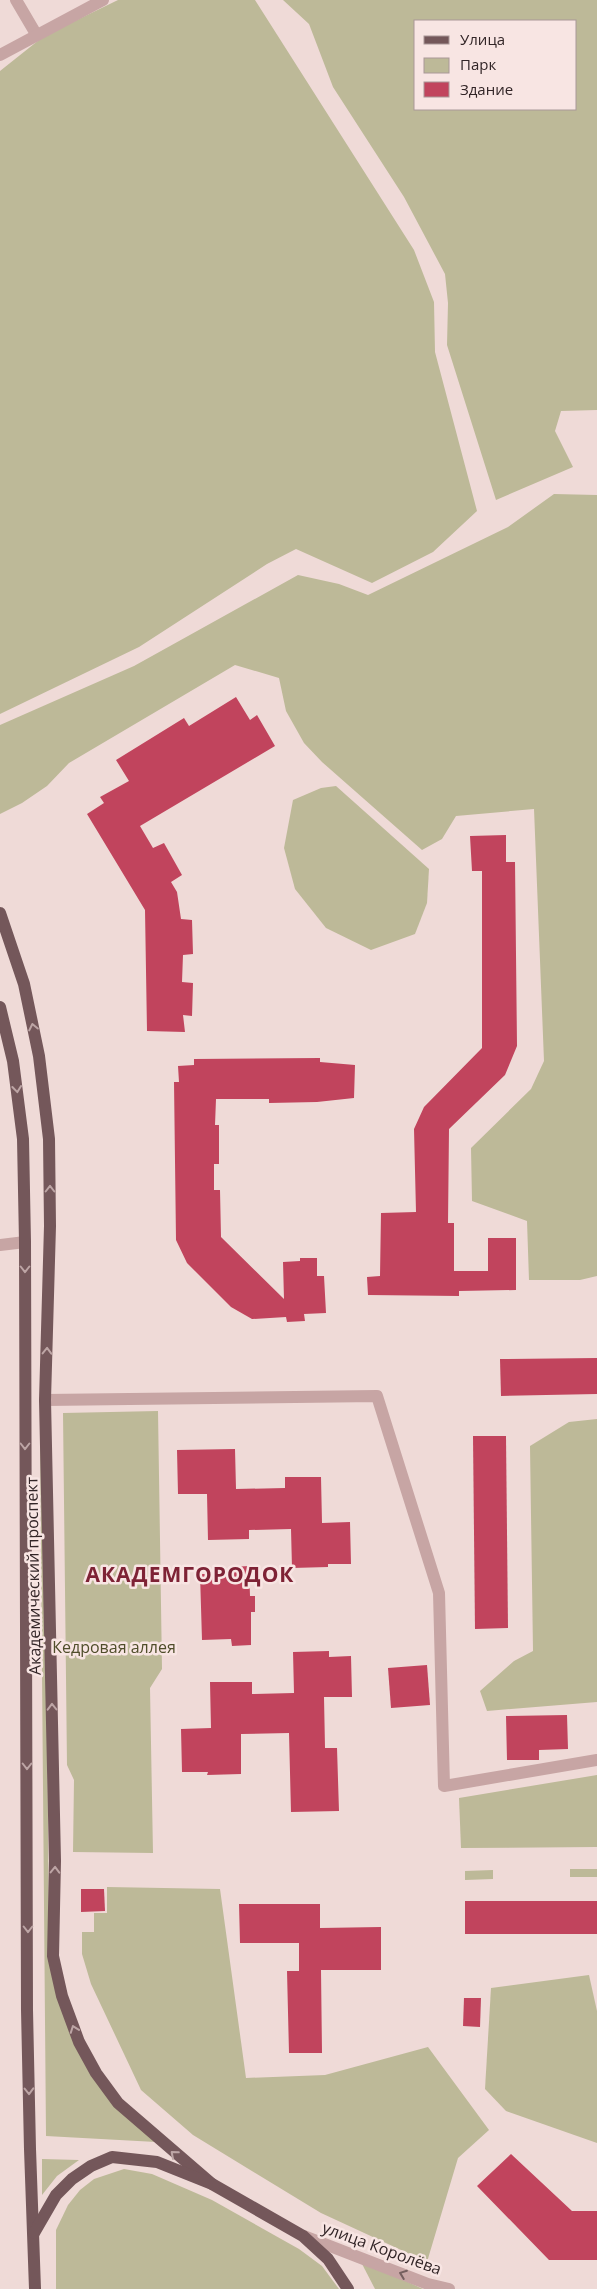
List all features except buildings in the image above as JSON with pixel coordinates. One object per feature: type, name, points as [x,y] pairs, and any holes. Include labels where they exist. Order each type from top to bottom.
[{"type":"main road","name":"Академический проспект","points":[[0,913],[24,984],[39,1056],[49,1139],[50,1226],[46,1400],[55,1861],[52,1956],[62,1996],[79,2042],[96,2073],[118,2103],[212,2184]]},
{"type":"main road","name":"Академический проспект","points":[[0,1007],[14,1061],[23,1138],[28,2010],[30,2149],[36,2289]]},
{"type":"main road","points":[[25,1398],[46,1400]]},
{"type":"main road","points":[[34,2233],[56,2195],[72,2179],[91,2166],[112,2156],[157,2162],[212,2184],[303,2236],[328,2259],[348,2289]]},
{"type":"street","points":[[16,0],[36,34]]},
{"type":"street","points":[[0,55],[36,34],[104,0]]},
{"type":"street","points":[[0,1245],[25,1242]]},
{"type":"street","points":[[46,1400],[124,1397],[377,1396],[439,1594],[444,1786],[597,1760]]},
{"type":"street","name":"улица Королёва","points":[[303,2236],[428,2284],[449,2289]]},
{"type":"green space","points":[[118,0],[255,0],[414,250],[434,302],[435,352],[477,511],[433,552],[372,583],[296,549],[267,564],[139,647],[0,714],[0,71],[44,36]]},
{"type":"green space","points":[[283,0],[597,0],[597,410],[561,411],[555,431],[573,467],[496,500],[447,345],[448,303],[445,274],[404,197],[333,87],[309,24]]},
{"type":"green space","points":[[554,494],[597,495],[597,1276],[580,1280],[529,1280],[527,1221],[472,1201],[471,1148],[531,1089],[544,1061],[534,809],[456,816],[442,839],[422,850],[322,762],[304,743],[286,711],[279,678],[235,665],[69,763],[47,786],[22,803],[0,814],[0,725],[134,666],[298,575],[339,584],[368,595],[508,527]]},
{"type":"green space","points":[[336,786],[429,869],[427,903],[415,934],[371,950],[326,928],[295,889],[284,848],[293,800],[321,788]]},
{"type":"green space","name":"Кедровая аллея","points":[[158,1411],[162,1669],[150,1688],[153,1853],[73,1852],[74,1780],[67,1765],[63,1413]]},
{"type":"green space","points":[[597,1419],[597,1702],[487,1711],[480,1691],[514,1661],[533,1651],[530,1446],[569,1422]]},
{"type":"green space","points":[[40,1438],[45,1438],[49,1949],[55,1981],[108,2094],[156,2142],[46,2136]]},
{"type":"green space","points":[[597,1775],[597,1847],[461,1848],[459,1798]]},
{"type":"green space","points":[[570,1869],[597,1869],[597,1877],[570,1877]]},
{"type":"green space","points":[[493,1870],[493,1879],[465,1880],[465,1871]]},
{"type":"green space","points":[[107,1887],[220,1889],[246,2078],[325,2075],[428,2047],[489,2130],[458,2158],[427,2262],[321,2213],[193,2135],[141,2090],[91,1984],[82,1954],[82,1932],[94,1932],[94,1913],[107,1913]]},
{"type":"green space","points":[[589,1975],[597,2011],[597,2143],[506,2111],[485,2089],[491,1988]]},
{"type":"green space","points":[[42,2159],[79,2160],[57,2176],[42,2195]]},
{"type":"green space","points":[[124,2169],[152,2174],[212,2200],[299,2249],[322,2266],[339,2289],[56,2289],[56,2230],[68,2205],[80,2190],[94,2179]]},
{"type":"green space","points":[[360,2260],[423,2289],[375,2289]]},
{"type":"district","name":"АКАДЕМГОРОДОК","points":[[190,1574]]}]
